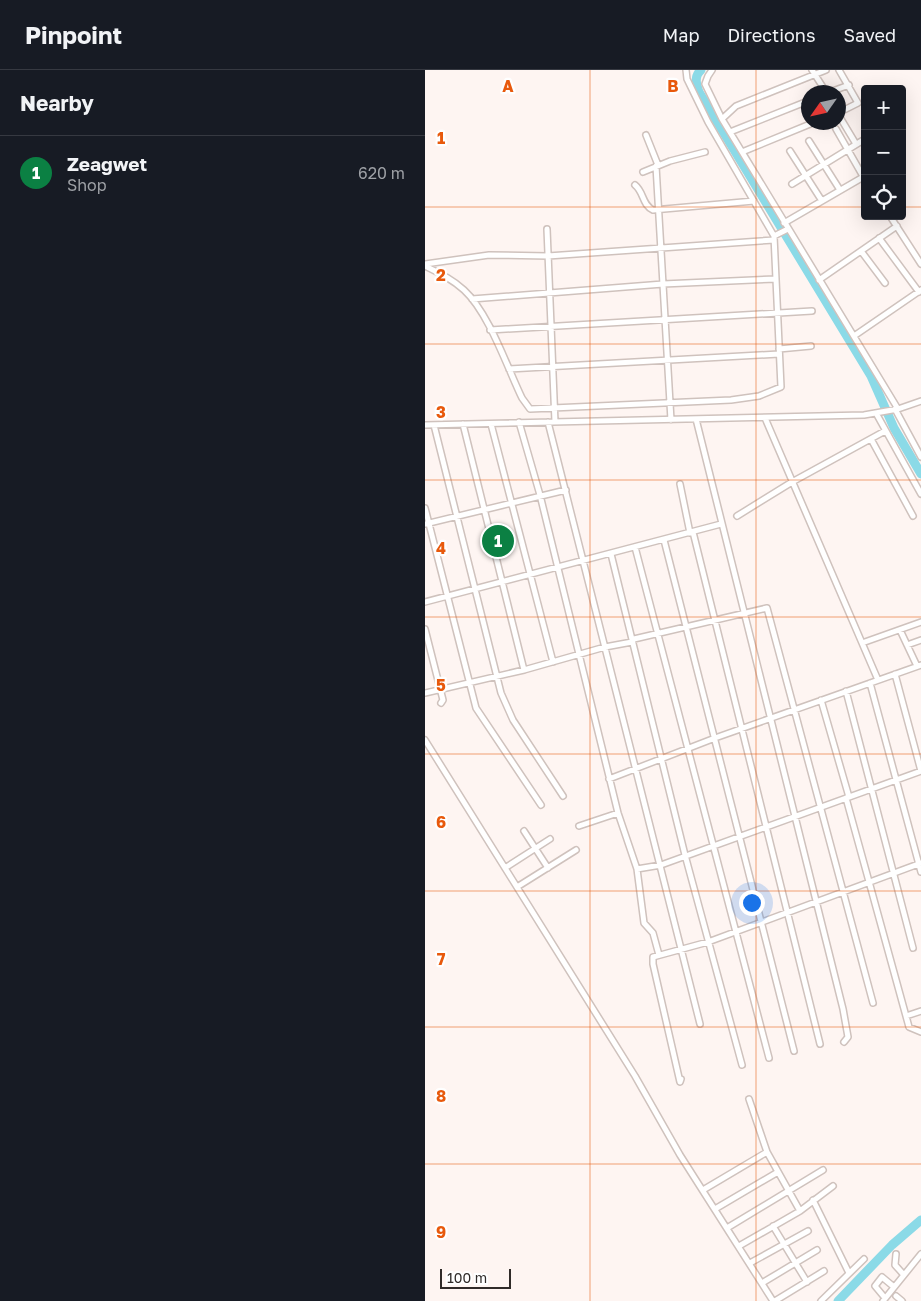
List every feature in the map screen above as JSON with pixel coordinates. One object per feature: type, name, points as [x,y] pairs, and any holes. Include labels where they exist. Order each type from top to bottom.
[{"type":"street","points":[[555,415],[731,400],[771,392],[781,387],[776,237],[708,122],[687,79],[686,70]]},
{"type":"street","points":[[713,70],[705,84],[722,119],[785,223],[787,230],[854,336],[921,457]]},
{"type":"street","points":[[722,119],[736,106],[813,72],[826,70]]},
{"type":"street","points":[[839,70],[858,103],[846,110]]},
{"type":"street","points":[[813,72],[821,85]]},
{"type":"street","points":[[730,132],[801,104]]},
{"type":"street","points":[[846,126],[856,144]]},
{"type":"street","points":[[742,152],[801,128]]},
{"type":"street","points":[[837,130],[863,175]]},
{"type":"street","points":[[646,135],[657,166],[671,417]]},
{"type":"street","points":[[809,141],[840,190]]},
{"type":"street","points":[[792,184],[861,141]]},
{"type":"street","points":[[790,151],[821,201]]},
{"type":"street","points":[[643,172],[705,152]]},
{"type":"street","points":[[785,223],[861,179]]},
{"type":"street","points":[[635,185],[649,209],[660,210],[755,201]]},
{"type":"street","points":[[893,220],[921,264]]},
{"type":"street","points":[[819,280],[897,226]]},
{"type":"street","points":[[425,425],[549,422],[555,415],[547,230]]},
{"type":"street","points":[[425,265],[489,254],[548,256],[776,237],[787,230]]},
{"type":"street","points":[[854,336],[920,291],[879,238]]},
{"type":"street","points":[[861,251],[885,283]]},
{"type":"street","points":[[425,265],[444,275],[472,299],[490,330],[527,407],[530,409],[555,415],[696,419],[765,418],[878,413],[921,401]]},
{"type":"street","points":[[472,299],[663,284],[776,279]]},
{"type":"street","points":[[490,330],[551,325],[778,314],[812,310]]},
{"type":"street","points":[[509,369],[667,360],[779,351],[811,346]]},
{"type":"street","points":[[878,413],[885,432],[921,494]]},
{"type":"street","points":[[765,418],[878,680]]},
{"type":"street","points":[[696,419],[843,1009],[848,1037],[844,1042]]},
{"type":"street","points":[[519,422],[540,495],[609,779],[618,813],[637,869],[644,923],[653,933],[659,954]]},
{"type":"street","points":[[549,422],[700,1024]]},
{"type":"street","points":[[463,424],[524,670]]},
{"type":"street","points":[[491,424],[553,662]]},
{"type":"street","points":[[434,425],[496,677],[513,720],[563,796]]},
{"type":"street","points":[[737,516],[793,482],[885,432]]},
{"type":"street","points":[[871,440],[913,516]]},
{"type":"street","points":[[680,484],[820,1044]]},
{"type":"street","points":[[427,523],[565,490]]},
{"type":"street","points":[[425,508],[427,523],[476,708],[541,805]]},
{"type":"street","points":[[425,602],[721,524]]},
{"type":"street","points":[[663,540],[762,920],[794,1051]]},
{"type":"street","points":[[635,547],[769,1058]]},
{"type":"street","points":[[611,554],[685,856],[743,1065]]},
{"type":"street","points":[[425,693],[524,670],[714,619],[765,608],[769,609],[873,1003]]},
{"type":"street","points":[[862,643],[921,622]]},
{"type":"street","points":[[425,629],[443,700],[441,703]]},
{"type":"street","points":[[609,779],[741,728],[919,666],[900,630]]},
{"type":"street","points":[[907,645],[921,640]]},
{"type":"street","points":[[637,869],[661,865],[921,771],[895,674]]},
{"type":"street","points":[[870,683],[921,872]]},
{"type":"street","points":[[846,691],[895,872],[913,948]]},
{"type":"street","points":[[821,700],[906,1016],[910,1029],[921,1032]]},
{"type":"street","points":[[425,740],[703,1190],[774,1301],[824,1272]]},
{"type":"street","points":[[579,826],[618,813]]},
{"type":"street","points":[[524,831],[548,868]]},
{"type":"street","points":[[505,868],[550,839]]},
{"type":"street","points":[[517,888],[577,850]]},
{"type":"street","points":[[681,1079],[680,1082],[653,957],[680,948],[708,942],[762,920],[920,863]]},
{"type":"street","points":[[906,1016],[921,1011]]},
{"type":"street","points":[[749,1099],[767,1152],[800,1211]]},
{"type":"street","points":[[703,1190],[767,1152]]},
{"type":"street","points":[[727,1228],[823,1170]]},
{"type":"street","points":[[715,1209],[778,1172]]},
{"type":"street","points":[[739,1246],[800,1211],[833,1186]]},
{"type":"street","points":[[813,1200],[849,1273]]},
{"type":"street","points":[[773,1226],[807,1282]]},
{"type":"street","points":[[750,1263],[808,1231]]},
{"type":"street","points":[[762,1283],[817,1250]]},
{"type":"street","points":[[896,1254],[895,1264],[904,1275]]},
{"type":"street","points":[[894,1287],[882,1277],[875,1286],[884,1299],[894,1287],[904,1275],[921,1254]]},
{"type":"street","points":[[821,1301],[864,1259]]},
{"type":"street","points":[[896,1296],[902,1301]]},
{"type":"waterway","points":[[701,70],[696,83],[699,92],[871,376],[894,428],[921,474]]},
{"type":"waterway","points":[[838,1301],[892,1245],[921,1220]]},
{"type":"place","name":"Zeagwet","points":[[498,541]]}]
